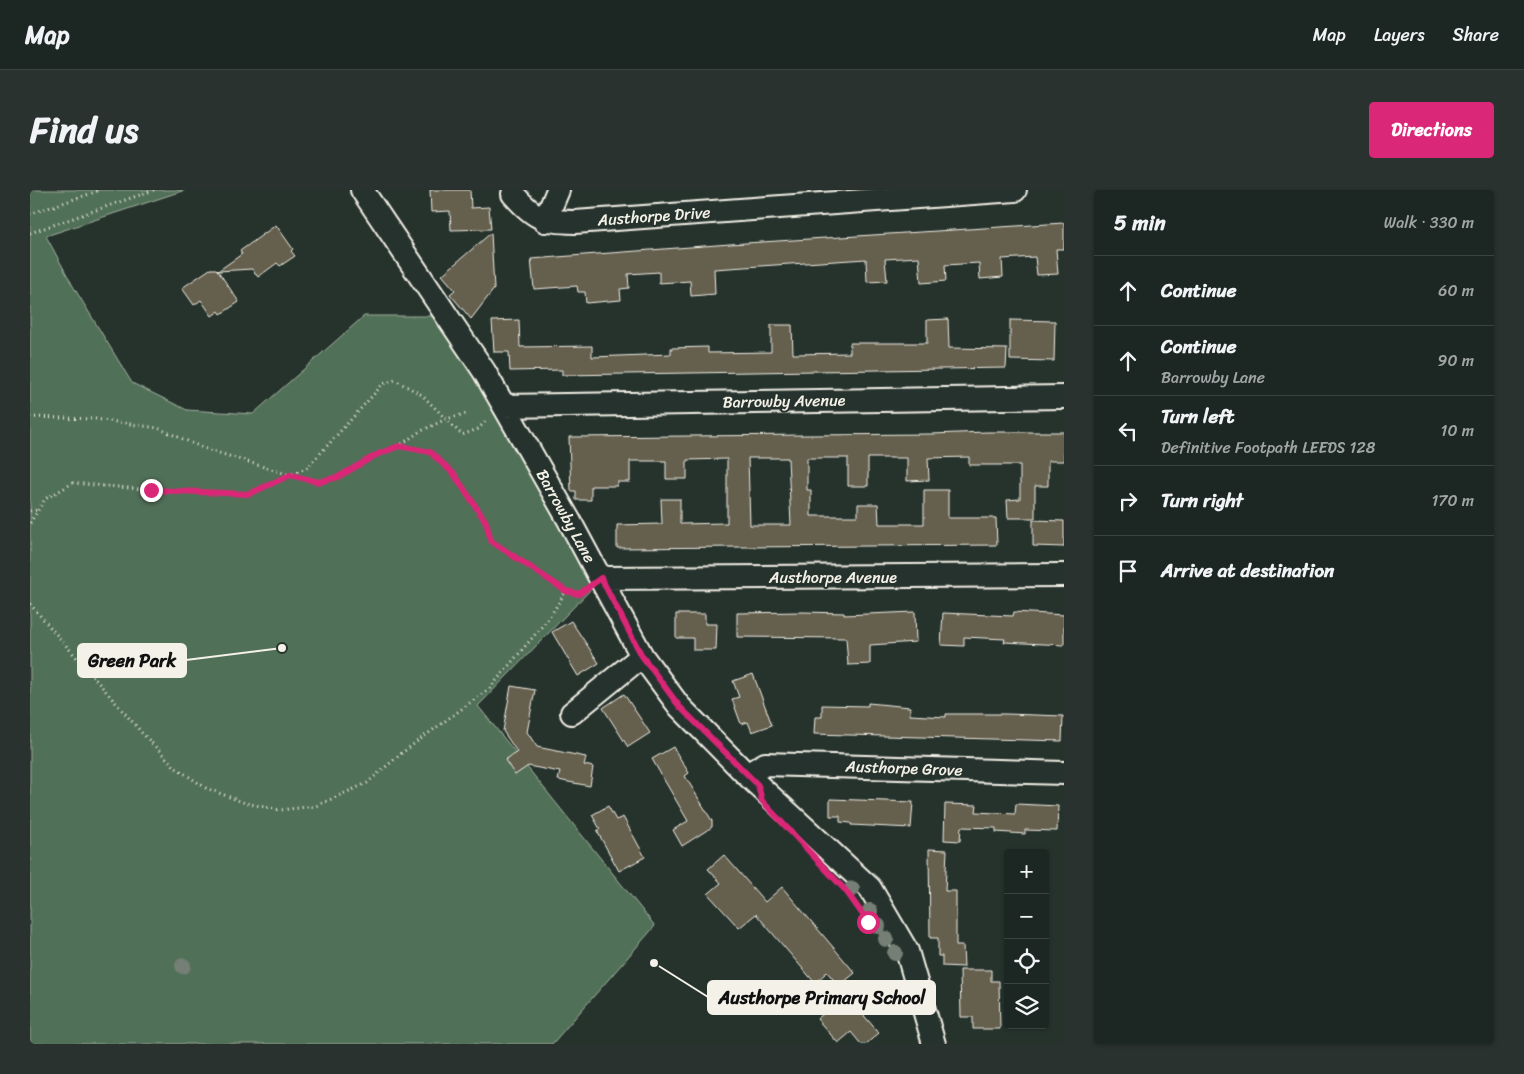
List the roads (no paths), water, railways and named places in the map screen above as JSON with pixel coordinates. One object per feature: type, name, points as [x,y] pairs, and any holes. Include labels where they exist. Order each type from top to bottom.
[{"type":"street","name":"Barrowby Lane","points":[[362,190],[484,371],[601,578],[642,656],[679,706],[747,775],[870,888],[907,951],[934,1044]]},
{"type":"street","points":[[513,194],[526,209],[545,221],[558,190]]},
{"type":"street","name":"Austhorpe Drive","points":[[545,221],[575,222],[880,194],[1016,190]]},
{"type":"street","name":"Barrowby Avenue","points":[[504,406],[1064,397]]},
{"type":"street","name":"Austhorpe Avenue","points":[[601,578],[1064,575]]},
{"type":"street","points":[[572,713],[642,656]]},
{"type":"street","name":"Austhorpe Grove","points":[[747,775],[765,764],[1064,773]]},
{"type":"place","name":"Green Park","points":[[282,648]]},
{"type":"place","name":"Austhorpe Primary School","points":[[654,963]]}]
